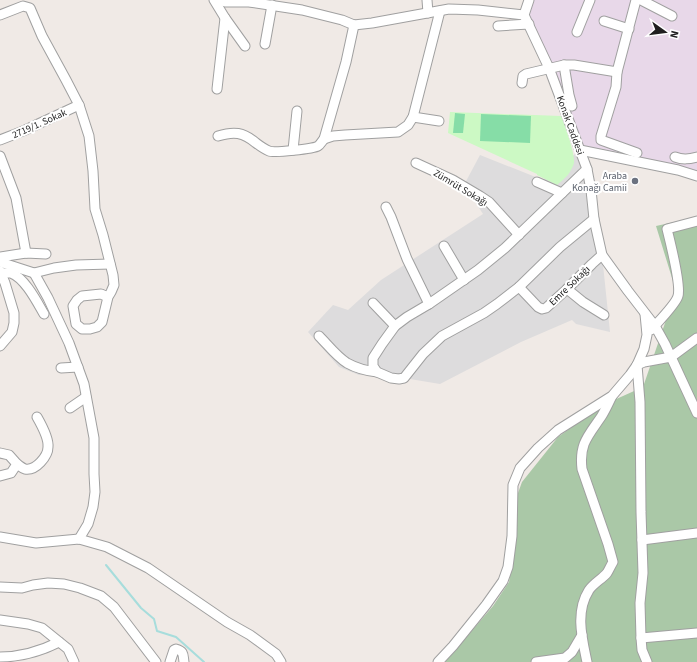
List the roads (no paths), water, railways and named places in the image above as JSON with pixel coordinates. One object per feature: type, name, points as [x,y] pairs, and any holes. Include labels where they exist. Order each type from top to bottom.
[{"type":"street","points":[[214,0],[245,46]]},
{"type":"street","points":[[217,0],[225,2],[249,2],[272,5],[287,4],[302,10],[329,16],[354,25],[449,9],[478,10],[524,15],[529,0]]},
{"type":"street","points":[[427,0],[428,13]]},
{"type":"street","points":[[478,10],[481,0]]},
{"type":"street","points":[[577,32],[590,0]]},
{"type":"street","points":[[636,0],[617,72],[616,87],[601,136],[602,140],[636,153]]},
{"type":"street","points":[[641,0],[672,16]]},
{"type":"street","points":[[265,44],[272,5]]},
{"type":"street","points":[[0,15],[23,6],[30,8],[42,36],[79,105],[89,136],[95,209],[113,275],[114,286],[108,297],[102,322],[97,327],[90,329],[82,329],[76,324],[73,306],[76,300],[82,296],[101,294],[108,297]]},
{"type":"street","points":[[324,139],[333,136],[398,132],[408,124],[413,117],[440,11]]},
{"type":"street","name":"Konak Caddesi","points":[[524,15],[549,68],[587,169],[594,219],[602,255],[655,326],[697,412]]},
{"type":"street","points":[[217,89],[225,18]]},
{"type":"street","points":[[604,21],[628,29]]},
{"type":"street","points":[[498,26],[529,24]]},
{"type":"street","points":[[218,136],[227,133],[236,133],[251,139],[263,149],[275,152],[318,146],[324,139],[346,62],[354,25]]},
{"type":"street","points":[[522,82],[526,74],[564,65],[574,65],[617,72]]},
{"type":"street","points":[[564,65],[572,106]]},
{"type":"street","name":"2719/1. Sokak","points":[[0,140],[79,105]]},
{"type":"street","points":[[293,150],[297,111]]},
{"type":"street","points":[[413,117],[439,121]]},
{"type":"street","points":[[580,150],[672,169],[697,176]]},
{"type":"street","points":[[0,156],[16,198],[26,253]]},
{"type":"street","points":[[675,157],[682,160],[697,157]]},
{"type":"street","name":"Zümrüt Sokağı","points":[[416,163],[453,180],[489,202],[519,235]]},
{"type":"street","points":[[377,372],[373,366],[373,358],[395,326],[464,280],[506,248],[587,169]]},
{"type":"street","points":[[537,182],[562,192]]},
{"type":"street","points":[[386,206],[407,259],[429,304]]},
{"type":"street","points":[[319,336],[346,363],[364,370],[377,372],[391,378],[404,378],[423,354],[442,336],[484,313],[520,287],[560,247],[594,219]]},
{"type":"street","points":[[647,335],[675,302],[678,296],[679,290],[667,229],[697,221]]},
{"type":"street","points":[[444,246],[464,280]]},
{"type":"street","points":[[0,257],[26,253],[46,254]]},
{"type":"street","name":"Emre Sokağı","points":[[520,287],[533,302],[542,309],[546,308],[602,255]]},
{"type":"street","points":[[0,262],[34,273],[76,265],[110,264]]},
{"type":"street","points":[[0,346],[12,332],[14,323],[14,313],[1,272],[13,274],[25,284],[44,314]]},
{"type":"street","points":[[34,273],[48,298],[78,366],[84,384],[94,438],[95,492],[93,507],[88,524],[79,539]]},
{"type":"street","points":[[567,289],[583,302],[604,315]]},
{"type":"street","points":[[0,302],[10,303]]},
{"type":"street","points":[[374,303],[395,326]]},
{"type":"street","points":[[587,662],[582,635],[581,611],[583,601],[590,589],[607,573],[613,562],[582,469],[582,451],[592,428],[602,416],[612,396],[630,375],[644,349],[647,335],[645,314]]},
{"type":"street","points":[[637,364],[671,357],[697,338]]},
{"type":"street","points":[[637,364],[640,402],[643,573],[640,603],[641,638],[642,650],[647,662]]},
{"type":"street","points":[[61,368],[78,366]]},
{"type":"street","points":[[438,662],[486,605],[503,581],[508,567],[512,536],[513,486],[520,468],[538,448],[558,430],[612,396]]},
{"type":"street","points":[[70,408],[86,397]]},
{"type":"street","points":[[0,453],[9,454],[22,468],[30,469],[37,465],[45,457],[48,446],[45,433],[37,417]]},
{"type":"street","points":[[0,476],[11,473],[17,464]]},
{"type":"street","points":[[642,540],[697,533]]},
{"type":"street","points":[[0,537],[36,543],[79,539],[107,547],[148,568],[227,622],[250,635],[276,654],[281,662]]},
{"type":"street","points":[[0,587],[22,588],[48,583],[64,584],[101,596],[114,607],[156,662]]},
{"type":"street","points":[[0,620],[28,624],[42,628],[68,649],[74,662]]},
{"type":"street","points":[[641,638],[697,633]]},
{"type":"street","points":[[536,662],[565,658],[572,652],[582,635]]},
{"type":"street","points":[[0,657],[28,654],[52,646],[59,642]]},
{"type":"street","points":[[170,662],[172,652],[176,649],[181,650],[183,653],[184,662]]},
{"type":"waterway","points":[[106,565],[141,608],[154,619],[157,631],[176,637],[204,662]]},
{"type":"place","name":"Araba Konağı Camii","points":[[635,181]]}]
